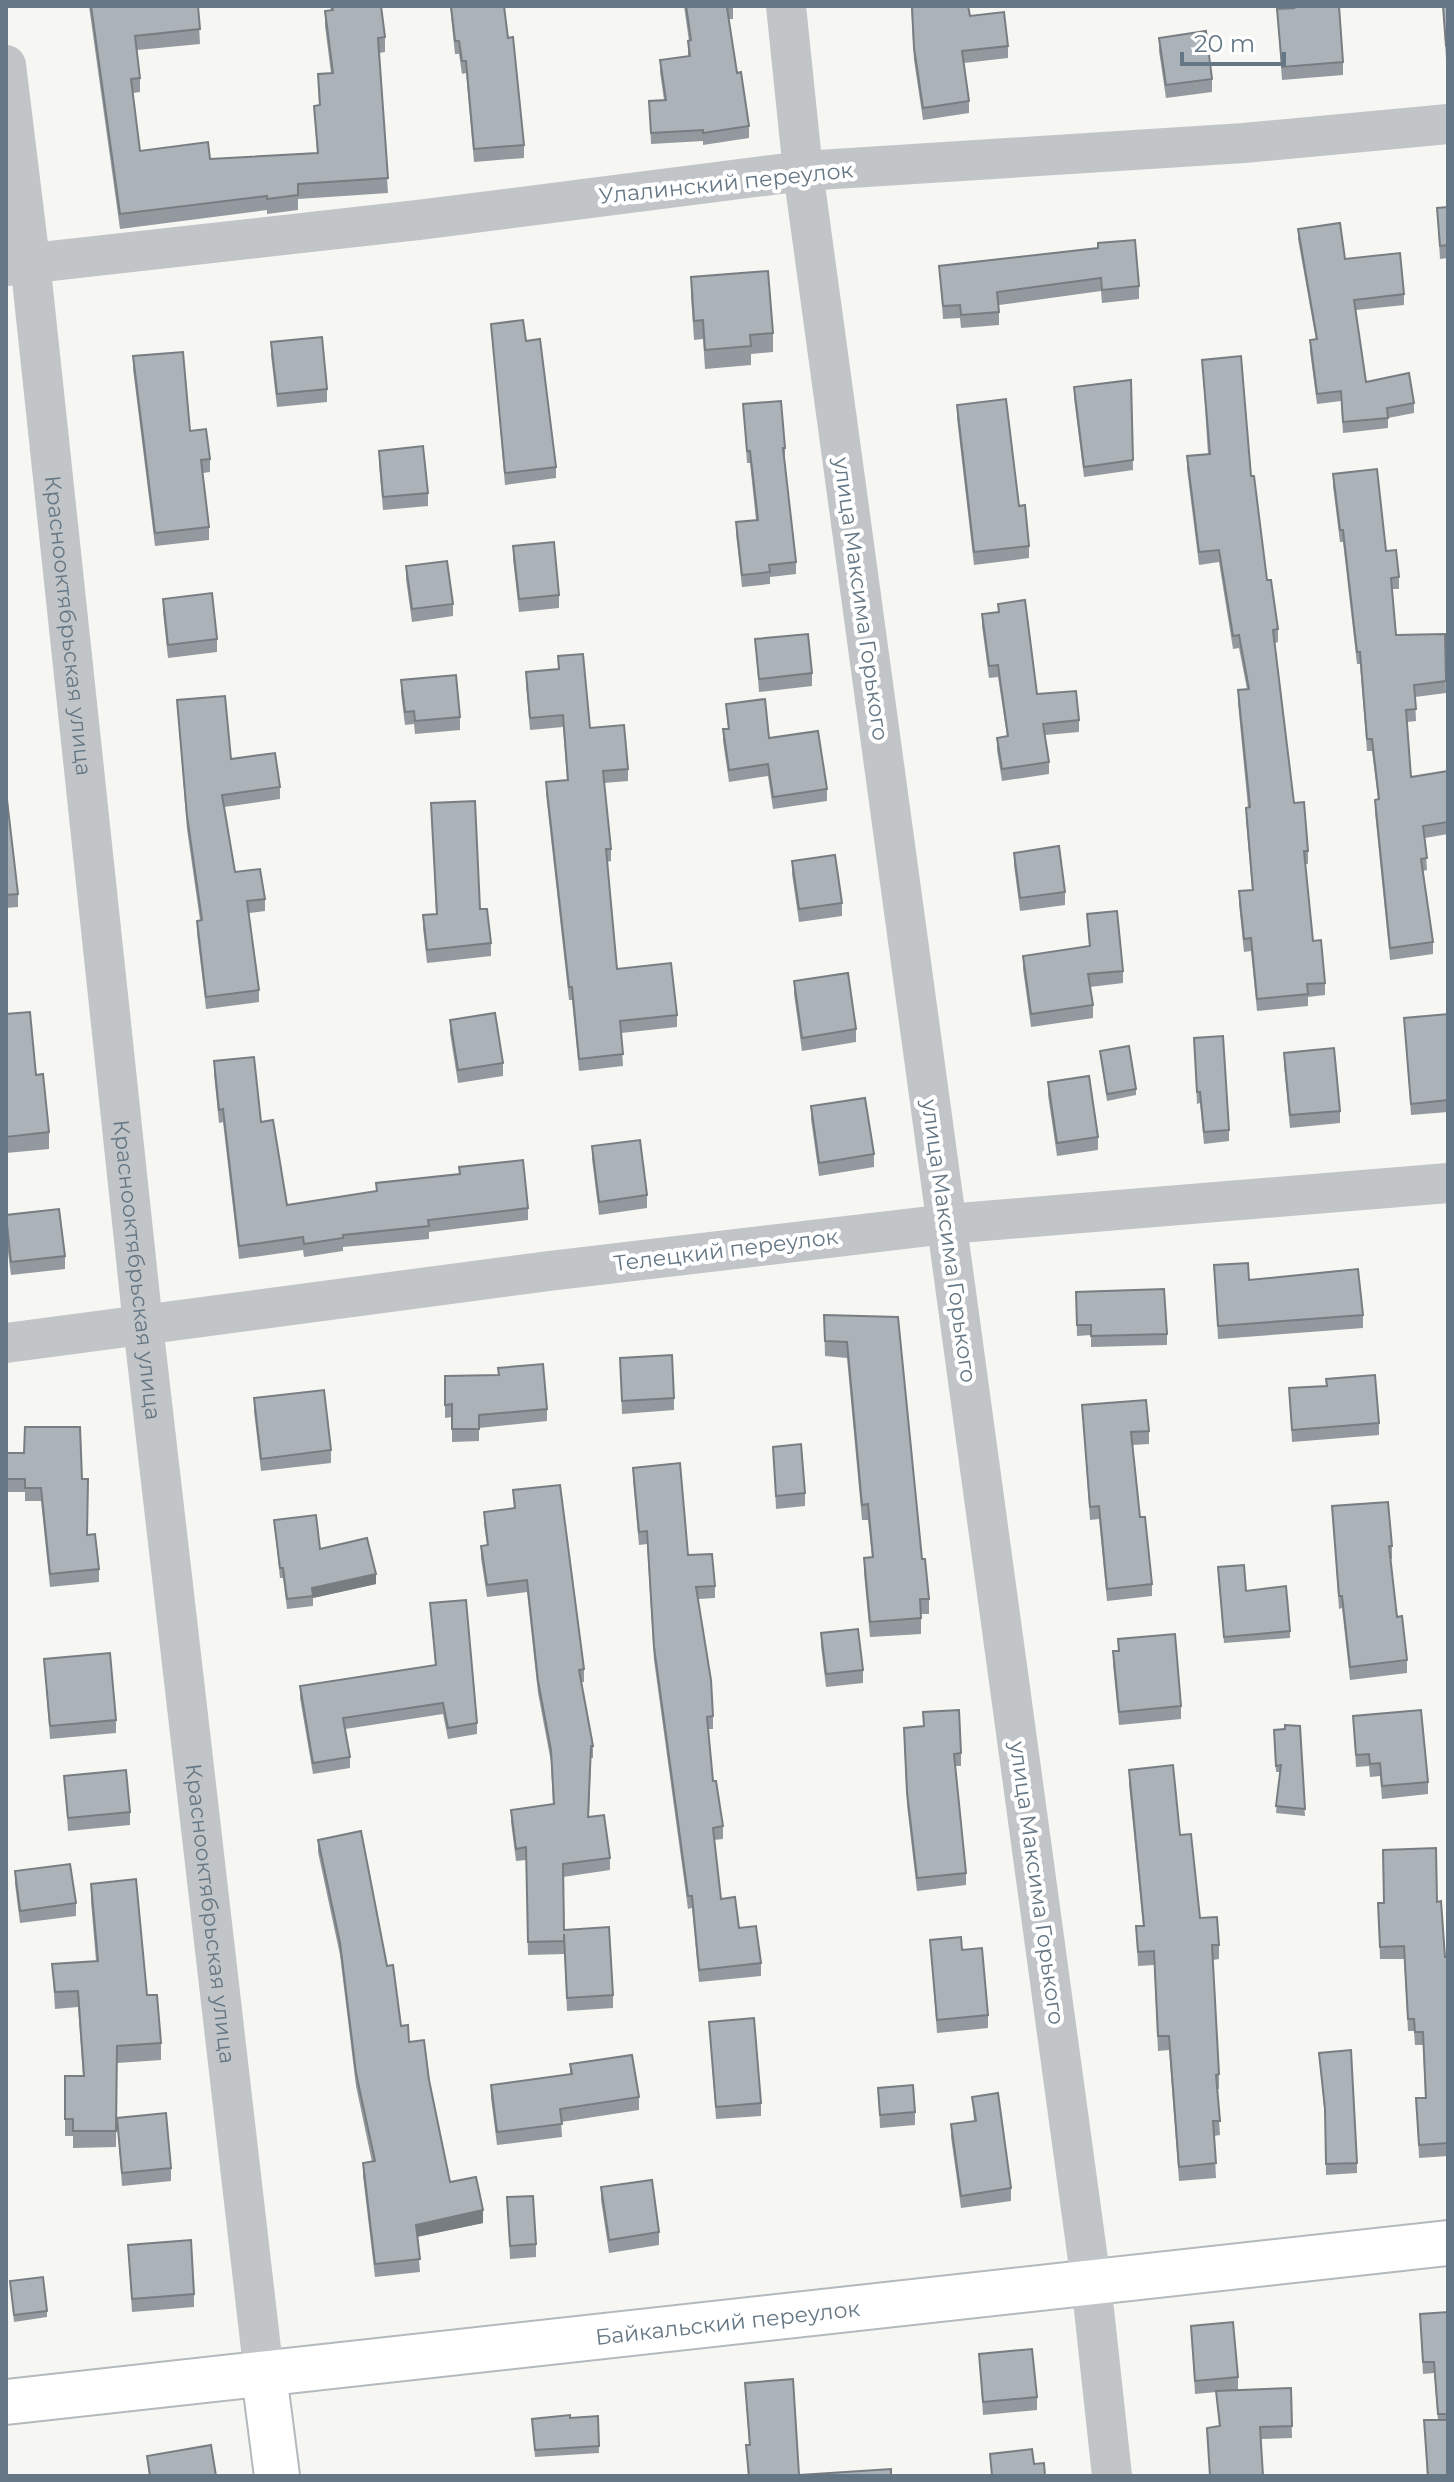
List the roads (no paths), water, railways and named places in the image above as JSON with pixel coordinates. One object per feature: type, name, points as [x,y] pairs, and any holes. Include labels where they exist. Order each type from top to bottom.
[{"type":"main road","name":"Байкальский переулок","points":[[6,2402],[1448,2243]]},
{"type":"main road","name":"Краснооктябрьская улица","points":[[264,2375],[277,2476]]},
{"type":"street","name":"улица Максима Горького","points":[[786,6],[803,171],[1091,2282],[1112,2476]]},
{"type":"street","name":"Краснооктябрьская улица","points":[[6,65],[18,264],[264,2375]]},
{"type":"street","name":"Улалинский переулок","points":[[18,264],[418,220],[803,171],[1244,143],[1448,124]]},
{"type":"street","name":"Телецкий переулок","points":[[6,1343],[564,1269],[947,1224],[1448,1183]]}]
